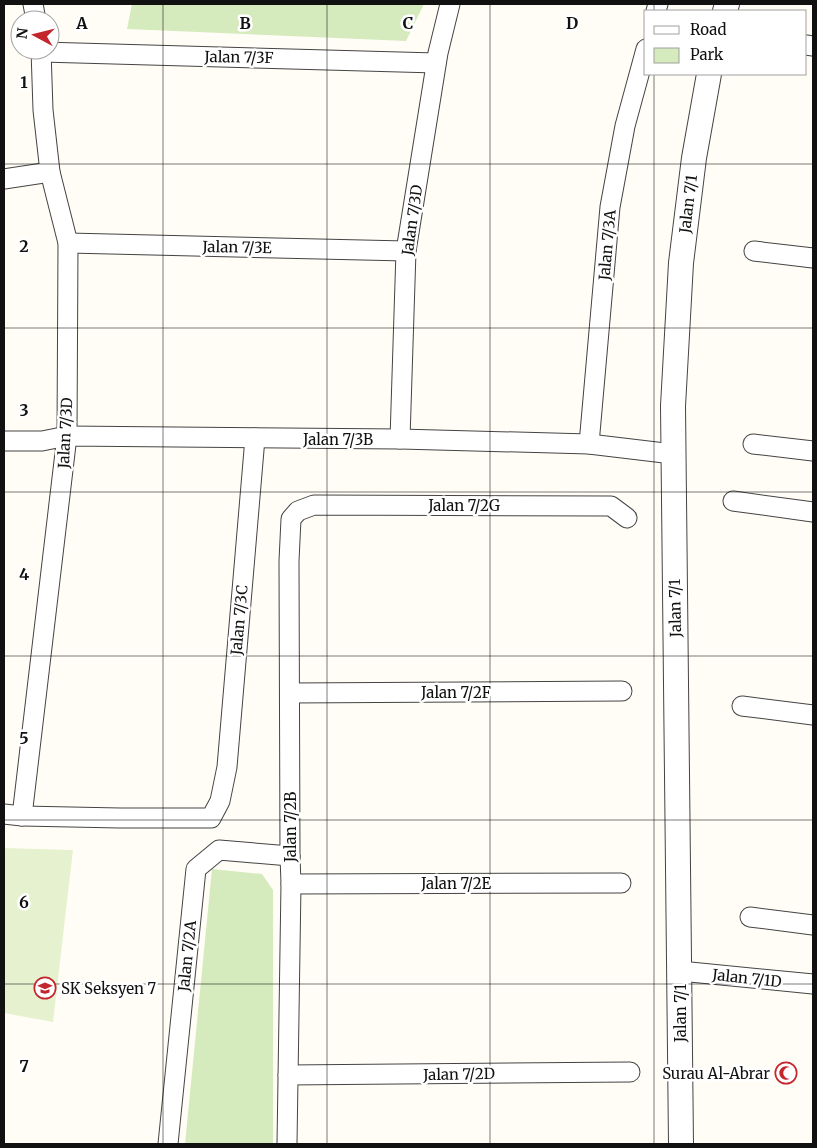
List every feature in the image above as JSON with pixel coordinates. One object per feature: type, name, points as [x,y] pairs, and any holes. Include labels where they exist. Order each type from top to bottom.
[{"type":"street","name":"Jalan 7/3D","points":[[400,439],[406,251],[436,62],[450,4]]},
{"type":"street","name":"Jalan 7/3F","points":[[60,52],[436,62]]},
{"type":"street","name":"Jalan 7/3A","points":[[589,444],[610,207],[625,126],[644,56]]},
{"type":"street","name":"Jalan 7/3D","points":[[13,814],[68,436],[68,243],[50,172],[43,110],[41,60]]},
{"type":"street","name":"Jalan 7/1","points":[[682,1144],[673,406],[681,264],[694,158],[709,75]]},
{"type":"street","points":[[4,178],[50,172]]},
{"type":"street","name":"Jalan 7/3E","points":[[68,243],[406,251]]},
{"type":"street","points":[[754,251],[813,258]]},
{"type":"street","name":"Jalan 7/3B","points":[[4,441],[42,441],[68,436],[400,439],[589,444],[673,454]]},
{"type":"street","name":"Jalan 7/3C","points":[[13,814],[120,818],[211,818],[220,802],[227,767],[255,438]]},
{"type":"street","points":[[753,444],[813,451]]},
{"type":"street","points":[[733,501],[813,512]]},
{"type":"street","name":"Jalan 7/2G","points":[[298,511],[314,505],[611,506],[627,518]]},
{"type":"street","name":"Jalan 7/2B","points":[[287,1144],[291,884],[290,531],[291,519],[298,511]]},
{"type":"street","name":"Jalan 7/2F","points":[[290,694],[622,692]]},
{"type":"street","points":[[742,706],[813,715]]},
{"type":"street","name":"Jalan 7/2A","points":[[168,1144],[196,868],[219,850],[290,856]]},
{"type":"street","name":"Jalan 7/2E","points":[[291,884],[621,883]]},
{"type":"street","points":[[750,917],[813,925]]},
{"type":"street","name":"Jalan 7/1D","points":[[680,971],[813,984]]},
{"type":"street","name":"Jalan 7/2D","points":[[288,1075],[630,1072]]},
{"type":"green space","points":[[132,4],[424,4],[406,41],[127,29]]},
{"type":"green space","points":[[4,848],[73,850],[53,1022],[4,1013]]},
{"type":"green space","points":[[212,869],[262,874],[273,890],[273,1144],[185,1144]]},
{"type":"place","name":"SK Seksyen 7","points":[[45,988]]},
{"type":"place","name":"Surau Al-Abrar","points":[[786,1073]]}]
